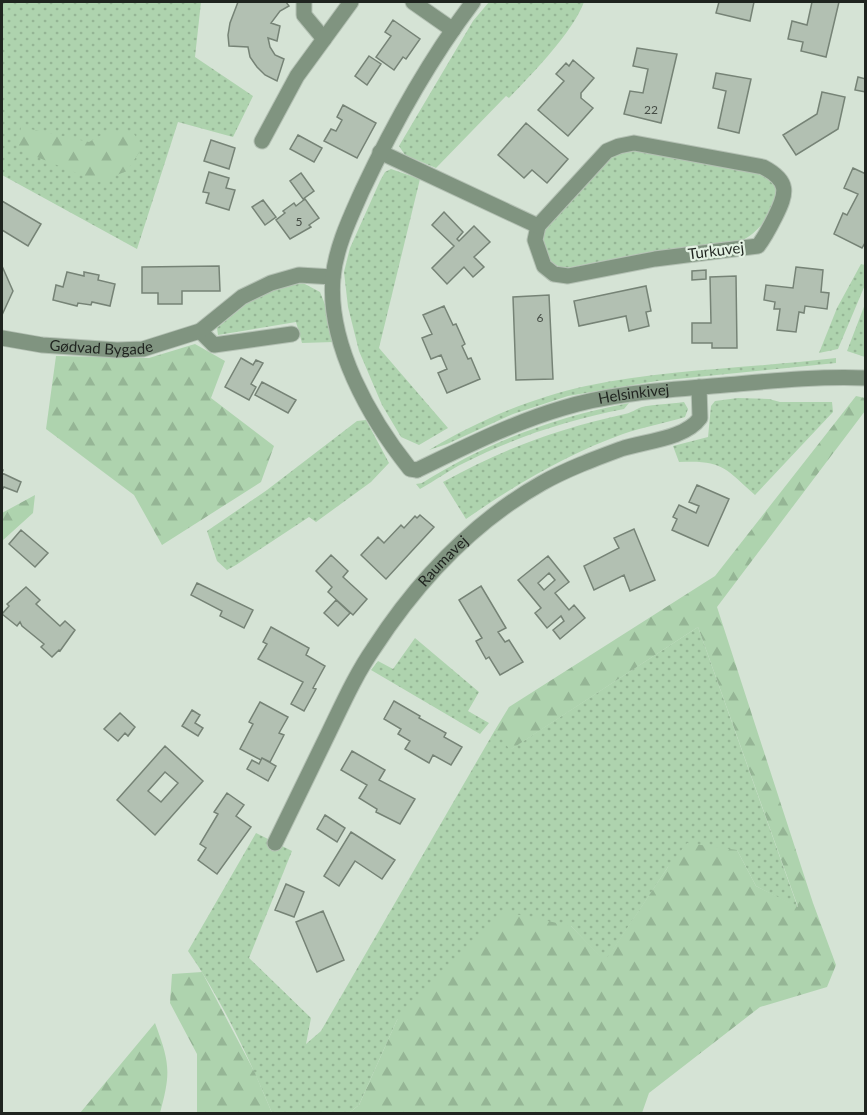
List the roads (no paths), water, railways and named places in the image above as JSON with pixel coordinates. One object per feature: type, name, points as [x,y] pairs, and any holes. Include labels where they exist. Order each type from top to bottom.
[{"type":"street","points":[[304,2],[304,15],[324,39]]},
{"type":"street","points":[[262,141],[297,76],[351,2]]},
{"type":"street","points":[[413,2],[453,30]]},
{"type":"street","points":[[333,277],[345,230],[380,152],[421,79],[473,2]]},
{"type":"street","name":"Turkuvej","points":[[634,143],[763,167],[779,178],[784,187],[784,198],[759,246],[655,259],[568,276],[554,274],[544,266],[535,240],[538,226],[608,151],[634,143]]},
{"type":"street","points":[[380,152],[538,226]]},
{"type":"street","name":"Gødvad Bygade","points":[[2,338],[42,345],[142,349],[200,331],[242,297],[271,283],[299,276],[333,277]]},
{"type":"street","name":"Helsinkivej","points":[[333,277],[335,317],[344,353],[366,404],[410,469],[417,470],[512,425],[565,408],[619,395],[822,378],[866,378]]},
{"type":"street","points":[[200,331],[214,345],[292,334]]},
{"type":"street","name":"Raumavej","points":[[275,843],[351,685],[394,619],[434,571],[472,533],[503,508],[540,485],[596,458],[687,430],[695,425],[700,418],[699,387]]}]
